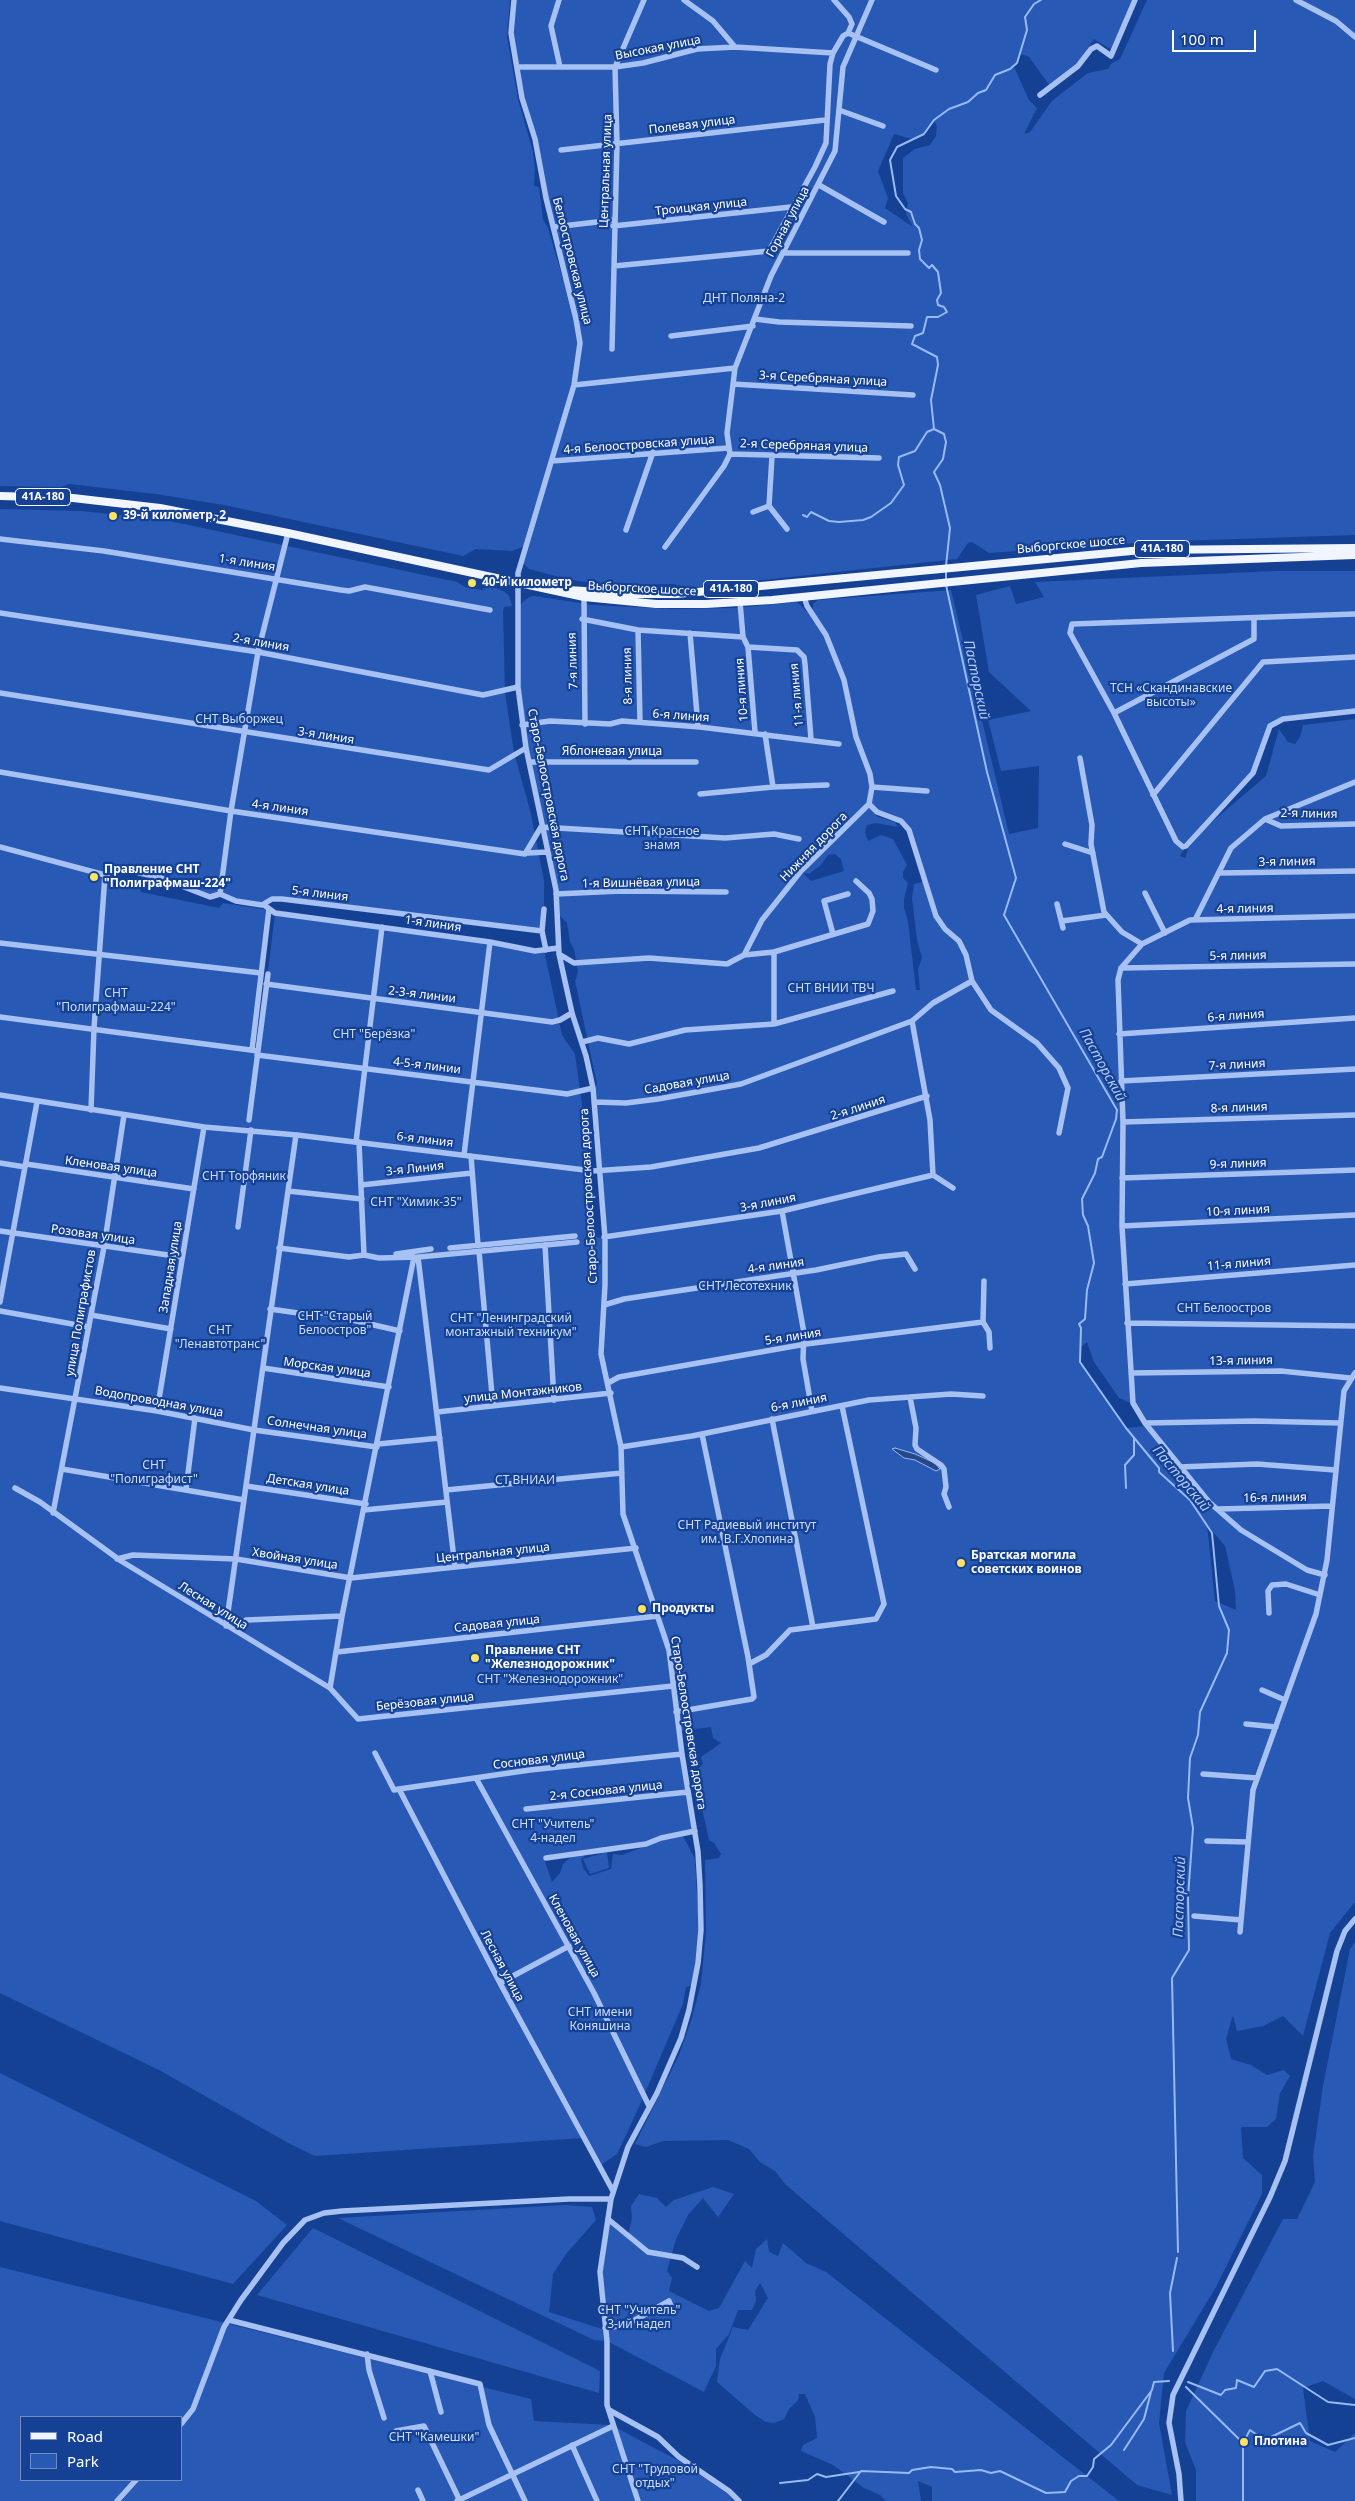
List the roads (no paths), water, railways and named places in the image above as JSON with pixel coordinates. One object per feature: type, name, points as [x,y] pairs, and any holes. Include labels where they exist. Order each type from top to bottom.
[{"type":"main road","name":"41А-180","points":[[0,496],[85,499],[160,508],[288,533],[517,582]]},
{"type":"main road","name":"Выборгское шоссе","points":[[541,588],[608,593],[676,594],[1142,550],[1355,548]]},
{"type":"main road","name":"Выборгское шоссе","points":[[517,582],[584,598],[656,604],[740,602],[1142,563],[1355,555]]},
{"type":"street","name":"Белоостровская улица","points":[[514,0],[511,34],[522,98],[535,139],[579,331],[579,350],[574,385],[520,565],[517,582]]},
{"type":"street","points":[[559,0],[551,26],[560,67]]},
{"type":"street","name":"Центральная улица","points":[[612,349],[617,144],[616,67],[644,0]]},
{"type":"street","points":[[684,0],[713,22],[735,47]]},
{"type":"street","points":[[614,266],[769,250],[791,207],[815,167],[826,142],[825,120],[828,74],[833,53],[843,36],[848,33],[852,24],[849,16],[834,0]]},
{"type":"street","name":"Горная улица","points":[[729,451],[735,368],[771,276],[819,185],[835,150],[843,67],[872,0]]},
{"type":"street","points":[[1040,95],[1078,66],[1091,49],[1097,46],[1111,56],[1135,0]]},
{"type":"street","points":[[1296,0],[1336,21],[1355,37]]},
{"type":"street","points":[[848,33],[936,70]]},
{"type":"street","name":"Высокая улица","points":[[517,67],[616,67],[643,63],[698,49],[735,47],[833,53]]},
{"type":"street","points":[[839,110],[883,126]]},
{"type":"street","name":"Полевая улица","points":[[561,150],[825,120]]},
{"type":"street","points":[[819,185],[884,222]]},
{"type":"street","name":"Троицкая улица","points":[[554,227],[791,207]]},
{"type":"street","points":[[783,253],[908,253]]},
{"type":"street","points":[[755,319],[779,322],[911,326]]},
{"type":"street","points":[[671,336],[753,326]]},
{"type":"street","points":[[574,385],[735,368]]},
{"type":"street","name":"3-я Серебряная улица","points":[[733,384],[913,395]]},
{"type":"street","points":[[665,547],[724,466],[729,451]]},
{"type":"street","name":"4-я Белоостровская улица","points":[[552,461],[652,452],[729,451]]},
{"type":"street","name":"2-я Серебряная улица","points":[[729,451],[772,456],[879,458]]},
{"type":"street","points":[[626,530],[652,452]]},
{"type":"street","points":[[772,456],[769,506],[787,529]]},
{"type":"street","points":[[753,512],[769,506]]},
{"type":"street","points":[[220,894],[231,810],[258,652],[288,533]]},
{"type":"street","name":"1-я линия","points":[[0,539],[74,546],[277,578],[340,590],[370,588],[490,610]]},
{"type":"street","name":"Старо-Белоостровская дорога","points":[[517,582],[518,688],[522,725],[556,894],[559,951],[572,1013],[582,1042],[593,1088],[604,1237],[602,1354],[621,1447],[623,1514],[669,1650],[676,1712],[699,1868],[701,1930],[695,1984],[681,2038],[628,2147],[613,2191],[600,2272],[605,2328],[608,2410],[638,2501]]},
{"type":"street","points":[[804,597],[807,606],[826,636],[840,668],[853,724],[869,769],[872,787],[869,804],[877,812],[901,822],[909,830],[936,916],[962,947],[972,981],[991,1010],[1037,1043],[1059,1068],[1068,1088],[1059,1133]]},
{"type":"street","name":"7-я линия","points":[[584,598],[582,619],[586,724]]},
{"type":"street","points":[[740,602],[743,637],[748,646]]},
{"type":"street","name":"2-я линия","points":[[0,613],[258,652],[483,695],[518,688]]},
{"type":"street","points":[[1355,614],[1072,624],[1070,633],[1114,713],[1179,846],[1186,846],[1253,774],[1270,726],[1275,722],[1291,718],[1355,711]]},
{"type":"street","points":[[582,619],[638,630],[743,637]]},
{"type":"street","points":[[1114,713],[1254,640],[1254,619]]},
{"type":"street","name":"8-я линия","points":[[638,630],[637,686],[640,722]]},
{"type":"street","points":[[690,633],[698,726]]},
{"type":"street","name":"11-я линия","points":[[748,646],[784,648],[799,652],[804,657],[811,739]]},
{"type":"street","name":"10-я линия","points":[[748,646],[755,732]]},
{"type":"street","points":[[1153,795],[1263,662],[1355,657]]},
{"type":"street","name":"3-я линия","points":[[0,693],[489,770],[526,748]]},
{"type":"street","name":"6-я линия","points":[[522,725],[550,720],[586,724],[610,724],[622,721],[640,722],[755,732],[839,744]]},
{"type":"street","points":[[765,734],[773,787]]},
{"type":"street","points":[[1080,758],[1092,825],[1091,844],[1101,899],[1106,915],[1122,932],[1142,944],[1121,968],[1118,980],[1123,1122],[1122,1226],[1133,1403],[1145,1423],[1208,1502],[1241,1530],[1307,1570],[1325,1575]]},
{"type":"street","name":"Яблоневая улица","points":[[529,762],[696,762]]},
{"type":"street","name":"4-я линия","points":[[0,772],[231,810],[528,853],[547,852]]},
{"type":"street","points":[[1195,920],[1219,873],[1221,864],[1231,848],[1265,819],[1355,782]]},
{"type":"street","points":[[700,794],[773,787],[827,785]]},
{"type":"street","points":[[872,787],[927,792]]},
{"type":"street","name":"Нижняя дорога","points":[[744,955],[762,920],[801,871],[869,804]]},
{"type":"street","name":"2-я линия","points":[[1265,819],[1281,826],[1355,824]]},
{"type":"street","points":[[528,853],[541,827],[725,838],[774,834],[799,839]]},
{"type":"street","points":[[1065,844],[1093,853]]},
{"type":"street","points":[[0,847],[105,875],[94,1028],[91,1110]]},
{"type":"street","name":"5-я линия","points":[[105,875],[119,868],[161,878],[210,897],[220,894],[236,901],[267,907],[272,899],[282,899],[542,931]]},
{"type":"street","name":"3-я линия","points":[[1219,873],[1355,871]]},
{"type":"street","points":[[559,951],[574,963],[649,958],[712,965],[727,964],[744,955],[774,952],[866,926],[872,920],[873,904],[869,893],[856,881]]},
{"type":"street","name":"1-я Вишнёвая улица","points":[[556,894],[621,891],[726,892]]},
{"type":"street","points":[[1145,893],[1165,933]]},
{"type":"street","points":[[833,934],[824,901],[848,894]]},
{"type":"street","points":[[1058,904],[1063,924],[1106,915]]},
{"type":"street","points":[[250,1120],[264,974],[267,907]]},
{"type":"street","name":"1-я линия","points":[[267,907],[275,913],[490,942],[535,951],[559,951]]},
{"type":"street","points":[[544,909],[542,931],[546,950]]},
{"type":"street","name":"4-я линия","points":[[1142,944],[1190,920],[1355,916]]},
{"type":"street","points":[[364,1255],[357,1142],[382,928]]},
{"type":"street","points":[[0,942],[264,974]]},
{"type":"street","points":[[490,942],[473,1082],[467,1156],[472,1174],[493,1406]]},
{"type":"street","points":[[748,948],[754,954]]},
{"type":"street","points":[[774,952],[774,1024]]},
{"type":"street","name":"5-я линия","points":[[1121,968],[1355,964]]},
{"type":"street","points":[[256,1052],[266,984],[264,974]]},
{"type":"street","name":"Садовая улица","points":[[594,1102],[626,1103],[694,1094],[741,1084],[912,1021],[933,1003],[972,981]]},
{"type":"street","name":"2-3-я линии","points":[[266,984],[552,1022],[572,1013]]},
{"type":"street","points":[[582,1042],[598,1038],[635,1043],[685,1030],[774,1024],[892,991]]},
{"type":"street","points":[[0,1017],[94,1028],[256,1052]]},
{"type":"street","name":"6-я линия","points":[[1119,1034],[1355,1018]]},
{"type":"street","points":[[912,1021],[927,1096],[933,1175],[953,1188]]},
{"type":"street","name":"4-5-я линии","points":[[256,1052],[365,1069],[567,1094],[593,1088]]},
{"type":"street","name":"7-я линия","points":[[1121,1081],[1355,1070]]},
{"type":"street","points":[[0,1095],[204,1127],[250,1130],[238,1226]]},
{"type":"street","name":"2-я линия","points":[[599,1170],[651,1167],[759,1148],[927,1096]]},
{"type":"street","points":[[0,1302],[37,1102]]},
{"type":"street","name":"улица Полиграфистов","points":[[53,1513],[104,1247],[124,1115]]},
{"type":"street","name":"8-я линия","points":[[1123,1122],[1355,1115]]},
{"type":"street","name":"Западная улица","points":[[157,1410],[204,1127]]},
{"type":"street","name":"6-я линия","points":[[250,1130],[599,1170]]},
{"type":"street","points":[[226,1626],[296,1135]]},
{"type":"street","name":"Кленовая улица","points":[[0,1162],[194,1189]]},
{"type":"street","name":"9-я линия","points":[[1122,1178],[1355,1170]]},
{"type":"street","name":"3-я Линия","points":[[361,1185],[472,1174]]},
{"type":"street","name":"3-я линия","points":[[604,1237],[782,1211],[933,1175]]},
{"type":"street","points":[[288,1190],[362,1199]]},
{"type":"street","points":[[782,1211],[804,1333],[803,1345],[812,1411]]},
{"type":"street","name":"10-я линия","points":[[1122,1226],[1355,1215]]},
{"type":"street","name":"Розовая улица","points":[[0,1232],[182,1257]]},
{"type":"street","points":[[279,1248],[349,1257],[364,1255],[379,1258],[415,1256],[479,1248],[576,1239],[545,1245],[479,1248],[450,1248]]},
{"type":"street","points":[[545,1245],[554,1400]]},
{"type":"street","points":[[393,1254],[415,1256],[431,1250]]},
{"type":"street","name":"4-я линия","points":[[604,1305],[640,1297],[793,1274],[879,1257],[906,1254],[915,1269]]},
{"type":"street","points":[[330,1688],[338,1652],[342,1616],[415,1256]]},
{"type":"street","points":[[415,1256],[437,1412],[454,1567]]},
{"type":"street","name":"11-я линия","points":[[1125,1284],[1355,1265]]},
{"type":"street","points":[[984,1280],[983,1322],[989,1332],[990,1348]]},
{"type":"street","points":[[270,1309],[298,1313],[322,1313],[400,1331]]},
{"type":"street","points":[[0,1311],[89,1327]]},
{"type":"street","points":[[91,1316],[171,1329]]},
{"type":"street","name":"5-я линия","points":[[608,1383],[619,1377],[803,1345],[983,1322]]},
{"type":"street","points":[[1127,1323],[1355,1326]]},
{"type":"street","name":"Морская улица","points":[[263,1368],[389,1387]]},
{"type":"street","name":"13-я линия","points":[[1131,1373],[1281,1371],[1350,1378]]},
{"type":"street","points":[[1240,1932],[1252,1797],[1257,1778],[1307,1642],[1325,1575],[1344,1391],[1350,1378],[1355,1373]]},
{"type":"street","name":"Водопроводная улица","points":[[0,1388],[157,1410],[254,1430]]},
{"type":"street","name":"улица Монтажников","points":[[437,1412],[611,1393]]},
{"type":"street","name":"6-я линия","points":[[621,1447],[702,1434],[842,1406],[910,1397],[951,1394],[983,1396]]},
{"type":"street","points":[[910,1397],[916,1428],[915,1445],[917,1450],[941,1465],[944,1469],[946,1486],[944,1494],[949,1507]]},
{"type":"street","points":[[750,1664],[766,1655],[790,1630],[876,1619],[884,1604],[842,1406]]},
{"type":"street","points":[[186,1489],[196,1418]]},
{"type":"street","points":[[772,1419],[813,1627]]},
{"type":"street","points":[[1145,1423],[1254,1421],[1340,1423]]},
{"type":"street","name":"Солнечная улица","points":[[254,1430],[377,1445],[440,1438]]},
{"type":"street","points":[[676,1712],[752,1699],[754,1697],[750,1664],[702,1434]]},
{"type":"street","points":[[1179,1467],[1257,1464],[1335,1470]]},
{"type":"street","points":[[62,1469],[244,1500]]},
{"type":"street","points":[[446,1490],[622,1472]]},
{"type":"street","name":"Детская улица","points":[[246,1486],[366,1504]]},
{"type":"street","name":"Лесная улица","points":[[16,1488],[117,1559],[330,1688],[358,1719]]},
{"type":"street","points":[[364,1510],[447,1502]]},
{"type":"street","name":"16-я линия","points":[[1218,1509],[1332,1506]]},
{"type":"street","name":"Центральная улица","points":[[351,1578],[636,1548]]},
{"type":"street","name":"Хвойная улица","points":[[117,1559],[133,1555],[236,1559],[351,1578]]},
{"type":"street","points":[[1269,1613],[1268,1591],[1272,1585],[1286,1584],[1320,1595]]},
{"type":"street","points":[[246,1620],[342,1616]]},
{"type":"street","name":"Садовая улица","points":[[338,1652],[658,1616]]},
{"type":"street","name":"Берёзовая улица","points":[[358,1719],[673,1686]]},
{"type":"street","points":[[1262,1690],[1285,1700]]},
{"type":"street","points":[[1246,1724],[1276,1727]]},
{"type":"street","name":"Лесная улица","points":[[375,1753],[394,1790],[399,1790],[500,1983],[613,2191]]},
{"type":"street","name":"Сосновая улица","points":[[399,1790],[530,1770],[682,1754]]},
{"type":"street","points":[[1203,1774],[1257,1778]]},
{"type":"street","name":"Кленовая улица","points":[[476,1778],[619,2040],[649,2106]]},
{"type":"street","name":"2-я Сосновая улица","points":[[526,1809],[688,1792]]},
{"type":"street","points":[[546,1858],[646,1844],[661,1838],[695,1831]]},
{"type":"street","points":[[1207,1841],[1248,1842]]},
{"type":"street","points":[[1194,1916],[1241,1920]]},
{"type":"street","points":[[1181,2501],[1179,2474],[1169,2423],[1173,2395],[1270,2196],[1285,2160],[1337,1951],[1345,1931],[1355,1919]]},
{"type":"street","points":[[500,1983],[569,1946]]},
{"type":"street","points":[[182,2423],[193,2409],[229,2320],[284,2243],[305,2220],[313,2215],[342,2211],[549,2200],[611,2199]]},
{"type":"street","points":[[608,2219],[648,2252],[682,2258],[698,2267]]},
{"type":"street","points":[[605,2328],[626,2325],[668,2301],[673,2311]]},
{"type":"street","points":[[229,2320],[480,2384],[489,2424],[525,2501]]},
{"type":"street","points":[[367,2354],[369,2370],[384,2418]]},
{"type":"street","points":[[430,2371],[441,2412]]},
{"type":"street","points":[[608,2410],[658,2437],[679,2457],[729,2491],[739,2501]]},
{"type":"street","points":[[396,2431],[424,2426],[459,2501],[613,2426]]},
{"type":"street","points":[[572,2445],[597,2501]]},
{"type":"street","points":[[117,2501],[135,2481]]},
{"type":"street","points":[[418,2490],[423,2501]]},
{"type":"waterway","name":"Пасторский","points":[[946,566],[950,528],[940,485],[934,472],[943,459],[946,442],[944,434],[934,429],[931,400],[938,365],[937,357],[912,344],[915,336],[923,333],[927,317],[938,317],[947,312],[944,307],[938,305],[937,300],[941,293],[938,272],[932,265],[929,268],[920,259],[919,250],[922,240],[919,228],[915,224],[911,212],[905,209],[896,196],[890,160],[897,147],[924,134],[934,120],[949,109],[968,102],[978,93],[986,90],[995,75],[1010,69],[1017,63],[1027,30],[1025,17],[1034,4],[1041,0]]},
{"type":"waterway","points":[[803,515],[807,517],[811,512],[829,521],[839,522],[863,520],[871,517],[891,503],[904,485],[898,465],[899,457],[915,451],[927,432],[934,429]]},
{"type":"waterway","name":"Пасторский","points":[[946,570],[946,581]]},
{"type":"waterway","name":"Пасторский","points":[[946,585],[987,772],[1016,878],[1004,915],[1117,1110],[1116,1119],[1102,1157],[1098,1159],[1095,1173],[1082,1199],[1083,1215],[1088,1226],[1094,1263],[1087,1290],[1085,1319],[1079,1324],[1081,1328],[1080,1362],[1126,1428],[1159,1468],[1159,1472],[1190,1500],[1212,1533],[1219,1606],[1229,1630],[1227,1653],[1200,1712],[1198,1735],[1190,1758],[1188,1798],[1193,1828],[1188,1897],[1189,1950],[1172,1978],[1178,2252]]},
{"type":"waterway","points":[[1126,1488],[1125,1465],[1134,1455],[1134,1438]]},
{"type":"waterway","points":[[1173,2351],[1170,2293],[1177,2258]]},
{"type":"waterway","points":[[1188,2382],[1221,2395],[1225,2390],[1236,2388],[1237,2380],[1254,2387],[1265,2371],[1277,2369],[1328,2402],[1355,2405]]},
{"type":"waterway","points":[[838,2501],[861,2471],[909,2473],[912,2470],[931,2467],[952,2469],[955,2472],[981,2470],[991,2473],[1000,2471],[1046,2493],[1065,2492],[1071,2481],[1079,2476],[1087,2476],[1093,2467],[1094,2459],[1111,2445],[1152,2390],[1154,2382],[1169,2381]]},
{"type":"waterway","points":[[1186,2387],[1243,2443]]},
{"type":"waterway","points":[[1124,2450],[1144,2419],[1151,2392]]},
{"type":"waterway","points":[[1243,2501],[1243,2443],[1250,2430],[1260,2437],[1269,2438],[1300,2423],[1306,2433],[1328,2445],[1355,2438]]},
{"type":"waterway","points":[[780,2483],[808,2480],[817,2474],[826,2477],[859,2472]]},
{"type":"place","name":"39-й километр, 2","points":[[113,516]]},
{"type":"place","name":"40-й километр","points":[[472,583]]},
{"type":"place","name":"Правление СНТ \"Полиграфмаш-224\"","points":[[94,877]]},
{"type":"place","name":"Братская могила советских воинов","points":[[961,1563]]},
{"type":"place","name":"Продукты","points":[[642,1609]]},
{"type":"place","name":"Правление СНТ \"Железнодорожник\"","points":[[475,1658]]},
{"type":"place","name":"Плотина","points":[[1244,2442]]},
{"type":"park label","name":"ДНТ Поляна-2","points":[[744,299]]},
{"type":"park label","name":"ТСН «Скандинавские высоты»","points":[[1171,696]]},
{"type":"park label","name":"СНТ Выборжец","points":[[239,720]]},
{"type":"park label","name":"СНТ Красное знамя","points":[[662,839]]},
{"type":"park label","name":"СНТ ВНИИ ТВЧ","points":[[831,989]]},
{"type":"park label","name":"СНТ \"Полиграфмаш-224\"","points":[[116,1001]]},
{"type":"park label","name":"СНТ \"Берёзка\"","points":[[374,1035]]},
{"type":"park label","name":"СНТ Торфяник","points":[[244,1177]]},
{"type":"park label","name":"СНТ \"Химик-35\"","points":[[416,1203]]},
{"type":"park label","name":"СНТ Лесотехник","points":[[745,1287]]},
{"type":"park label","name":"СНТ Белоостров","points":[[1224,1309]]},
{"type":"park label","name":"СНТ \"Старый Белоостров\"","points":[[335,1324]]},
{"type":"park label","name":"СНТ \"Ленинградский монтажный техникум\"","points":[[511,1326]]},
{"type":"park label","name":"СНТ \"Ленавтотранс\"","points":[[220,1338]]},
{"type":"park label","name":"СНТ \"Полиграфист\"","points":[[154,1473]]},
{"type":"park label","name":"СТ ВНИАИ","points":[[525,1481]]},
{"type":"park label","name":"СНТ Радиевый институт им. В.Г.Хлопина","points":[[747,1533]]},
{"type":"park label","name":"СНТ \"Железнодорожник\"","points":[[550,1680]]},
{"type":"park label","name":"СНТ \"Учитель\" 4-надел","points":[[553,1832]]},
{"type":"park label","name":"СНТ имени Коняшина","points":[[600,2020]]},
{"type":"park label","name":"СНТ \"Учитель\" 3-ий надел","points":[[639,2318]]},
{"type":"park label","name":"СНТ \"Камешки\"","points":[[434,2438]]},
{"type":"park label","name":"СНТ \"Трудовой отдых\"","points":[[655,2477]]}]
